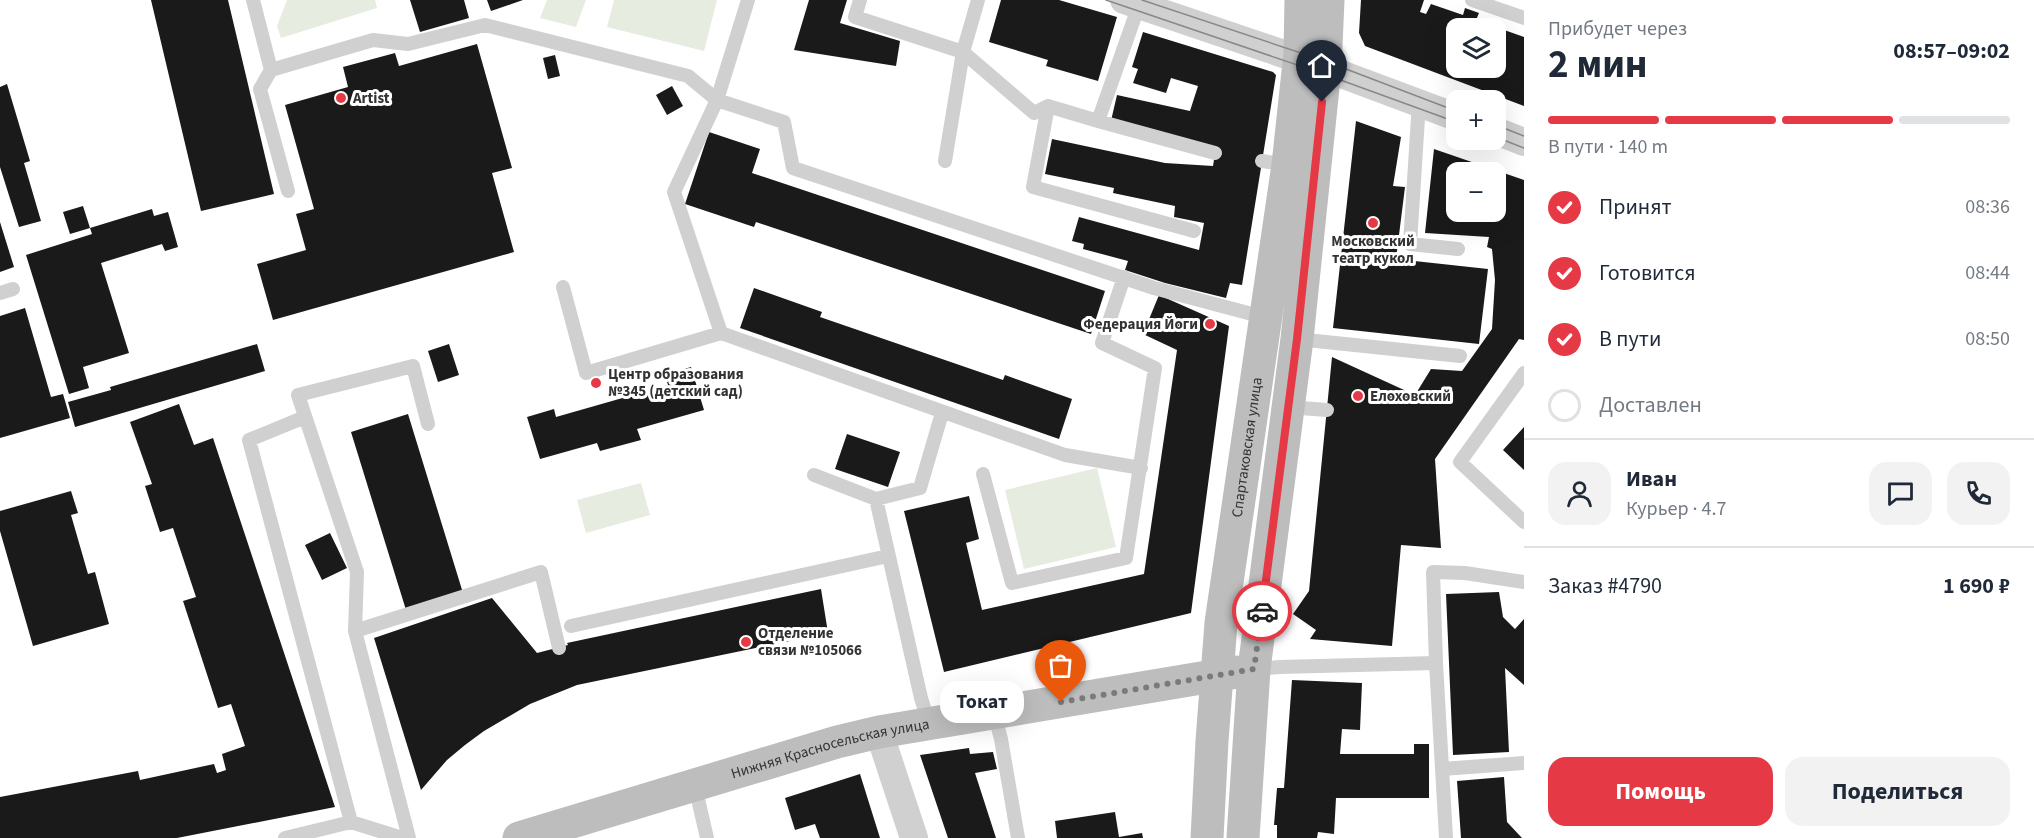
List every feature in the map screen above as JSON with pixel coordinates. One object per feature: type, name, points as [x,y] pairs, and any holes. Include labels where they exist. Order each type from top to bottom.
[{"type":"main road","points":[[1301,0],[1312,64]]},
{"type":"main road","points":[[1243,838],[1254,669],[1297,339],[1312,64],[1328,0]]},
{"type":"main road","name":"Спартаковская улица","points":[[1207,838],[1221,623],[1267,318],[1275,163],[1312,64]]},
{"type":"main road","name":"Нижняя Красносельская улица","points":[[519,838],[837,742],[879,732],[1254,669]]},
{"type":"street","points":[[1132,2],[1446,113]]},
{"type":"street","points":[[1506,135],[1524,142]]},
{"type":"street","points":[[879,732],[914,838]]},
{"type":"lane","points":[[253,0],[271,70]]},
{"type":"lane","points":[[721,333],[674,192],[717,100],[748,0]]},
{"type":"lane","points":[[860,0],[855,17],[963,52],[1034,112],[1048,106],[1215,153]]},
{"type":"lane","points":[[945,161],[963,52],[978,0]]},
{"type":"lane","points":[[1472,0],[1524,18]]},
{"type":"lane","points":[[1098,121],[1132,2]]},
{"type":"lane","points":[[288,191],[260,89],[271,70],[373,40],[408,44],[484,25],[688,76],[717,100],[784,122],[793,168],[1154,288],[1267,318]]},
{"type":"lane","points":[[1419,102],[1410,244],[1458,249]]},
{"type":"lane","points":[[1048,106],[1033,187],[1194,231]]},
{"type":"lane","points":[[982,474],[1012,583],[1126,558],[1155,368],[1102,343],[1124,277]]},
{"type":"lane","points":[[563,287],[586,373],[721,333],[1065,455],[1141,468]]},
{"type":"lane","points":[[1297,339],[1460,356]]},
{"type":"lane","points":[[409,838],[354,631],[357,572],[298,395],[413,366],[428,424]]},
{"type":"lane","points":[[1524,373],[1460,462],[1524,522]]},
{"type":"lane","points":[[1288,407],[1327,410]]},
{"type":"lane","points":[[814,475],[876,499],[920,488],[942,413]]},
{"type":"lane","points":[[304,417],[249,440],[351,822]]},
{"type":"lane","points":[[876,499],[921,698],[929,724]]},
{"type":"lane","points":[[571,626],[888,556]]},
{"type":"lane","points":[[354,631],[541,572],[559,648]]},
{"type":"lane","points":[[1446,838],[1433,572],[1522,578]]},
{"type":"lane","points":[[1254,669],[1280,666],[1436,663]]},
{"type":"lane","points":[[994,713],[1001,739],[1018,838]]},
{"type":"lane","points":[[1442,769],[1524,764]]},
{"type":"lane","points":[[695,786],[707,838]]},
{"type":"lane","points":[[285,838],[351,822],[402,838]]},
{"type":"shaded area","points":[[287,0],[375,0],[377,8],[281,38],[277,26]]},
{"type":"shaded area","points":[[547,0],[586,0],[576,27],[540,18]]},
{"type":"shaded area","points":[[614,0],[717,0],[704,51],[607,27]]},
{"type":"shaded area","points":[[1097,468],[1116,547],[1024,569],[1005,490]]},
{"type":"shaded area","points":[[641,483],[650,515],[586,533],[577,500]]},
{"type":"building","points":[[151,0],[228,0],[274,194],[201,211]]},
{"type":"building","points":[[410,0],[464,0],[469,18],[420,32]]},
{"type":"building","points":[[487,0],[523,0],[491,11]]},
{"type":"building","points":[[809,0],[847,0],[840,23],[900,41],[896,66],[794,50]]},
{"type":"building","points":[[1001,0],[1059,0],[1117,17],[1098,81],[1046,66],[1048,60],[989,42]]},
{"type":"building","points":[[1361,0],[1424,0],[1420,12],[1426,14],[1431,4],[1463,15],[1465,8],[1479,13],[1477,18],[1446,18],[1446,77],[1365,46],[1359,33]]},
{"type":"building","points":[[1506,31],[1524,37],[1524,106],[1506,99],[1506,90],[1482,90],[1450,78],[1506,78]]},
{"type":"building","points":[[1143,32],[1273,72],[1276,75],[1242,285],[1230,283],[1226,298],[1165,283],[1125,270],[1128,261],[1083,249],[1084,244],[1072,241],[1079,217],[1199,250],[1204,223],[1174,217],[1175,206],[1113,193],[1114,188],[1045,174],[1052,139],[1165,163],[1213,166],[1216,147],[1110,125],[1117,95],[1190,111],[1198,86],[1171,78],[1166,93],[1133,83],[1138,69],[1132,67]]},
{"type":"building","points":[[477,44],[512,168],[492,173],[514,252],[273,320],[257,264],[306,250],[296,214],[314,209],[285,105],[348,87],[343,67],[395,53],[399,66]]},
{"type":"building","points":[[555,55],[560,76],[548,79],[543,58]]},
{"type":"building","points":[[7,84],[30,161],[24,163],[41,221],[19,227],[0,167],[0,87]]},
{"type":"building","points":[[672,86],[683,106],[667,115],[656,95]]},
{"type":"building","name":"Московский театр кукол","points":[[1356,121],[1401,137],[1393,186],[1405,187],[1396,259],[1488,269],[1479,344],[1333,328]]},
{"type":"building","points":[[709,132],[760,149],[752,173],[1105,291],[1091,334],[756,222],[754,227],[685,204]]},
{"type":"building","points":[[1434,149],[1472,162],[1446,162],[1446,222],[1506,222],[1506,174],[1524,180],[1524,340],[1519,339],[1435,459],[1441,548],[1401,545],[1392,646],[1310,639],[1316,630],[1293,614],[1309,591],[1332,357],[1415,395],[1431,369],[1462,371],[1492,329],[1495,280],[1492,249],[1487,247],[1489,237],[1425,233]]},
{"type":"building","points":[[83,206],[90,228],[70,234],[63,212]]},
{"type":"building","points":[[152,209],[154,216],[168,212],[178,247],[165,251],[162,244],[101,263],[129,353],[83,367],[89,388],[69,394],[26,255],[92,234],[90,228]]},
{"type":"building","points":[[0,222],[14,267],[0,272]]},
{"type":"building","points":[[754,288],[822,312],[820,317],[1003,380],[1005,375],[1072,399],[1059,439],[740,328]]},
{"type":"building","points":[[1159,295],[1229,326],[1191,613],[944,672],[904,511],[969,496],[979,539],[966,543],[982,610],[1144,574],[1177,350],[1143,334]]},
{"type":"building","points":[[25,308],[51,397],[63,394],[70,418],[0,438],[0,316]]},
{"type":"building","points":[[257,344],[265,371],[75,427],[68,402],[111,390],[110,387]]},
{"type":"building","points":[[449,344],[459,375],[438,382],[428,351]]},
{"type":"building","points":[[691,367],[704,410],[637,429],[641,440],[600,451],[597,443],[540,459],[527,417],[554,409],[556,417],[668,385],[665,375]]},
{"type":"building","points":[[179,404],[194,445],[213,438],[335,807],[177,838],[0,838],[0,797],[138,771],[140,780],[214,764],[217,773],[226,770],[222,754],[245,746],[231,704],[218,708],[183,601],[196,597],[173,528],[160,532],[145,486],[152,484],[130,422]]},
{"type":"building","points":[[408,414],[463,593],[406,610],[351,432]]},
{"type":"building","points":[[1524,427],[1524,470],[1503,450]]},
{"type":"building","points":[[847,434],[900,452],[888,487],[835,469]]},
{"type":"building","points":[[71,491],[78,513],[71,515],[88,574],[95,572],[109,624],[33,646],[0,531],[0,511]]},
{"type":"building","points":[[330,533],[347,568],[322,580],[305,545]]},
{"type":"building","points":[[821,589],[828,633],[577,685],[530,704],[484,731],[447,760],[421,790],[374,638],[492,598],[537,653],[568,645],[567,643]]},
{"type":"building","points":[[1499,592],[1503,617],[1515,629],[1524,619],[1524,685],[1505,668],[1509,752],[1453,755],[1446,594]]},
{"type":"building","points":[[1292,680],[1362,683],[1360,730],[1342,729],[1340,754],[1414,754],[1414,744],[1429,744],[1429,798],[1336,798],[1334,834],[1318,832],[1317,838],[1277,838],[1277,825],[1274,825],[1277,788],[1284,788]]},
{"type":"building","points":[[969,748],[970,754],[993,752],[997,769],[975,773],[996,838],[948,838],[920,755]]},
{"type":"building","points":[[860,774],[880,838],[820,838],[815,824],[795,830],[785,798]]},
{"type":"building","points":[[1504,777],[1507,822],[1522,838],[1461,838],[1457,781]]},
{"type":"building","points":[[1115,812],[1119,837],[1142,833],[1143,838],[1057,838],[1055,821]]},
{"type":"tram line","points":[[1106,0],[1446,118]]},
{"type":"tram line","points":[[1142,0],[1325,61],[1446,107]]},
{"type":"tram line","points":[[1506,129],[1524,136]]},
{"type":"tram line","points":[[1506,141],[1524,148]]},
{"type":"way so far","points":[[1061,702],[1254,669],[1262,611]]},
{"type":"place","name":"Artist","points":[[341,98]]},
{"type":"place","name":"Московский театр кукол","points":[[1373,223]]},
{"type":"place","name":"Федерация Йоги","points":[[1210,324]]},
{"type":"place","name":"Центр образования №345 (детский сад)","points":[[596,383]]},
{"type":"place","name":"Елоховский","points":[[1358,396]]},
{"type":"place","name":"Отделение связи №105066","points":[[746,642]]},
{"type":"place","name":"Токат","points":[[1061,702]]},
{"type":"route","points":[[1262,611],[1297,339],[1322,102]]}]
